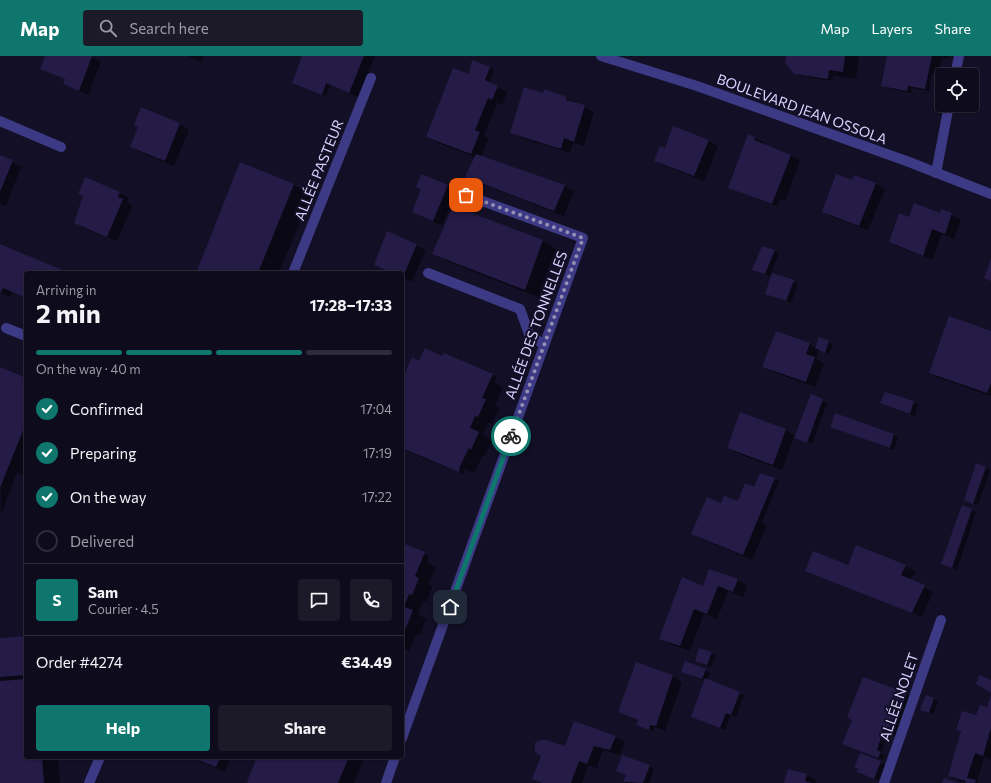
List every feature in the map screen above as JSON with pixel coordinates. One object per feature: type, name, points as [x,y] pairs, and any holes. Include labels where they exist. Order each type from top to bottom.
[{"type":"street","name":"BOULEVARD JEAN OSSOLA","points":[[601,56],[697,86],[909,162],[991,194]]},
{"type":"street","points":[[956,68],[959,56]]},
{"type":"street","name":"ALLÉE PASTEUR","points":[[294,271],[371,78]]},
{"type":"street","points":[[936,173],[948,112]]},
{"type":"street","points":[[0,121],[61,147]]},
{"type":"street","name":"ALLÉE DES TONNELLES","points":[[404,732],[583,238],[466,195]]},
{"type":"street","points":[[428,273],[520,309],[529,334],[544,345]]},
{"type":"street","points":[[6,328],[24,335]]},
{"type":"street","name":"ALLÉE NOLET","points":[[884,783],[941,620]]},
{"type":"street","points":[[89,783],[99,759]]},
{"type":"street","points":[[386,783],[394,759]]},
{"type":"building","points":[[45,56],[92,56],[79,91],[63,84],[65,79],[40,69]]},
{"type":"building","points":[[302,56],[364,56],[349,93],[326,83],[322,95],[292,83]]},
{"type":"building","points":[[786,56],[845,56],[843,72],[829,70],[828,79],[794,74],[785,63]]},
{"type":"building","points":[[887,56],[932,56],[925,89],[908,86],[907,91],[881,86]]},
{"type":"building","points":[[472,60],[490,67],[485,80],[498,86],[492,100],[488,98],[475,130],[480,132],[471,154],[426,137],[453,68],[469,74]]},
{"type":"building","points":[[524,87],[543,93],[544,89],[567,97],[566,100],[585,105],[574,142],[564,138],[561,149],[510,133]]},
{"type":"building","points":[[141,107],[180,123],[165,161],[130,147],[138,127],[134,125]]},
{"type":"building","points":[[673,126],[709,140],[694,176],[654,161],[660,146],[665,148]]},
{"type":"building","points":[[748,134],[755,137],[754,140],[791,155],[772,204],[728,188]]},
{"type":"building","points":[[476,154],[565,185],[554,211],[465,177]]},
{"type":"building","points":[[0,155],[13,160],[0,192]]},
{"type":"building","points":[[240,162],[294,184],[259,271],[197,271]]},
{"type":"building","points":[[421,174],[448,185],[433,221],[412,212],[421,189],[416,187]]},
{"type":"building","points":[[836,174],[852,180],[854,175],[876,183],[859,226],[822,212]]},
{"type":"building","points":[[85,177],[120,192],[118,197],[123,199],[107,237],[74,223],[83,196],[78,194]]},
{"type":"building","points":[[914,203],[940,213],[941,209],[952,213],[945,234],[932,229],[923,256],[889,242],[899,213],[909,217]]},
{"type":"building","points":[[453,206],[543,240],[525,290],[432,254]]},
{"type":"building","points":[[387,231],[417,244],[404,274],[404,271],[388,271],[374,265]]},
{"type":"building","points":[[0,244],[65,271],[24,271],[24,297],[3,288],[0,294]]},
{"type":"building","points":[[762,246],[775,250],[765,274],[752,270]]},
{"type":"building","points":[[991,259],[991,281],[984,278]]},
{"type":"building","points":[[772,273],[794,280],[786,301],[765,294]]},
{"type":"building","points":[[949,316],[991,331],[991,383],[987,393],[929,373]]},
{"type":"building","points":[[776,331],[810,343],[806,354],[815,357],[806,382],[762,367]]},
{"type":"building","points":[[819,337],[829,341],[825,353],[815,348]]},
{"type":"building","points":[[425,348],[442,356],[444,353],[493,374],[482,398],[486,399],[478,417],[475,416],[470,428],[479,432],[471,450],[469,448],[460,466],[459,472],[404,449],[404,375],[412,357],[419,361]]},
{"type":"building","points":[[0,367],[24,377],[24,428],[0,488]]},
{"type":"building","points":[[885,392],[914,401],[910,414],[880,403]]},
{"type":"building","points":[[811,394],[823,399],[807,443],[794,438]]},
{"type":"building","points":[[740,412],[786,429],[773,465],[727,448]]},
{"type":"building","points":[[835,413],[894,434],[890,448],[830,427]]},
{"type":"building","points":[[976,463],[986,467],[973,504],[964,500]]},
{"type":"building","points":[[760,473],[775,478],[743,555],[691,534],[707,497],[721,503],[724,496],[738,501],[745,483],[754,487]]},
{"type":"building","points":[[962,505],[972,509],[952,568],[941,564]]},
{"type":"building","points":[[404,544],[425,552],[415,576],[419,578],[412,595],[409,594],[404,607]]},
{"type":"building","points":[[856,545],[906,565],[901,575],[925,585],[912,613],[805,571],[813,551],[848,565]]},
{"type":"building","points":[[709,569],[738,579],[733,592],[718,586],[707,614],[694,609],[680,646],[659,639],[682,577],[703,586]]},
{"type":"building","points":[[404,607],[413,610],[406,628],[404,628]]},
{"type":"building","points":[[24,636],[24,675],[0,677],[0,638]]},
{"type":"building","points":[[699,648],[712,652],[707,665],[695,661]]},
{"type":"building","points":[[685,661],[706,669],[702,679],[681,672]]},
{"type":"building","points":[[636,662],[673,675],[656,726],[650,725],[649,730],[636,725],[638,720],[618,712]]},
{"type":"building","points":[[979,675],[991,680],[991,693],[976,684]]},
{"type":"building","points":[[863,677],[907,693],[892,734],[883,731],[877,750],[881,752],[878,758],[842,744],[852,720],[847,717]]},
{"type":"building","points":[[705,678],[740,692],[731,715],[726,713],[720,728],[691,717]]},
{"type":"building","points":[[24,679],[24,759],[42,759],[44,783],[0,783],[0,681]]},
{"type":"building","points":[[926,695],[934,698],[929,713],[920,710]]},
{"type":"building","points":[[991,695],[991,728],[983,756],[975,753],[967,778],[976,780],[975,783],[965,783],[966,781],[948,776],[961,731],[956,730],[962,711],[976,715],[980,705],[987,707]]},
{"type":"building","points":[[574,721],[616,736],[610,750],[594,746],[587,764],[579,761],[571,783],[542,783],[532,779],[541,756],[535,752],[535,743],[541,740],[546,740],[565,746]]},
{"type":"building","points":[[860,753],[881,761],[874,779],[857,772],[858,769],[854,768]]},
{"type":"building","points":[[622,755],[650,765],[643,783],[623,782],[626,775],[616,771]]},
{"type":"building","points":[[196,759],[219,759],[216,767]]},
{"type":"building","points":[[256,759],[348,759],[338,783],[247,782]]},
{"type":"building","points":[[788,769],[807,774],[805,781],[812,783],[784,783]]},
{"type":"building","points":[[944,778],[958,783],[942,783]]},
{"type":"way so far","points":[[466,195],[583,238],[511,436]]},
{"type":"route","points":[[450,607],[511,436]]}]
